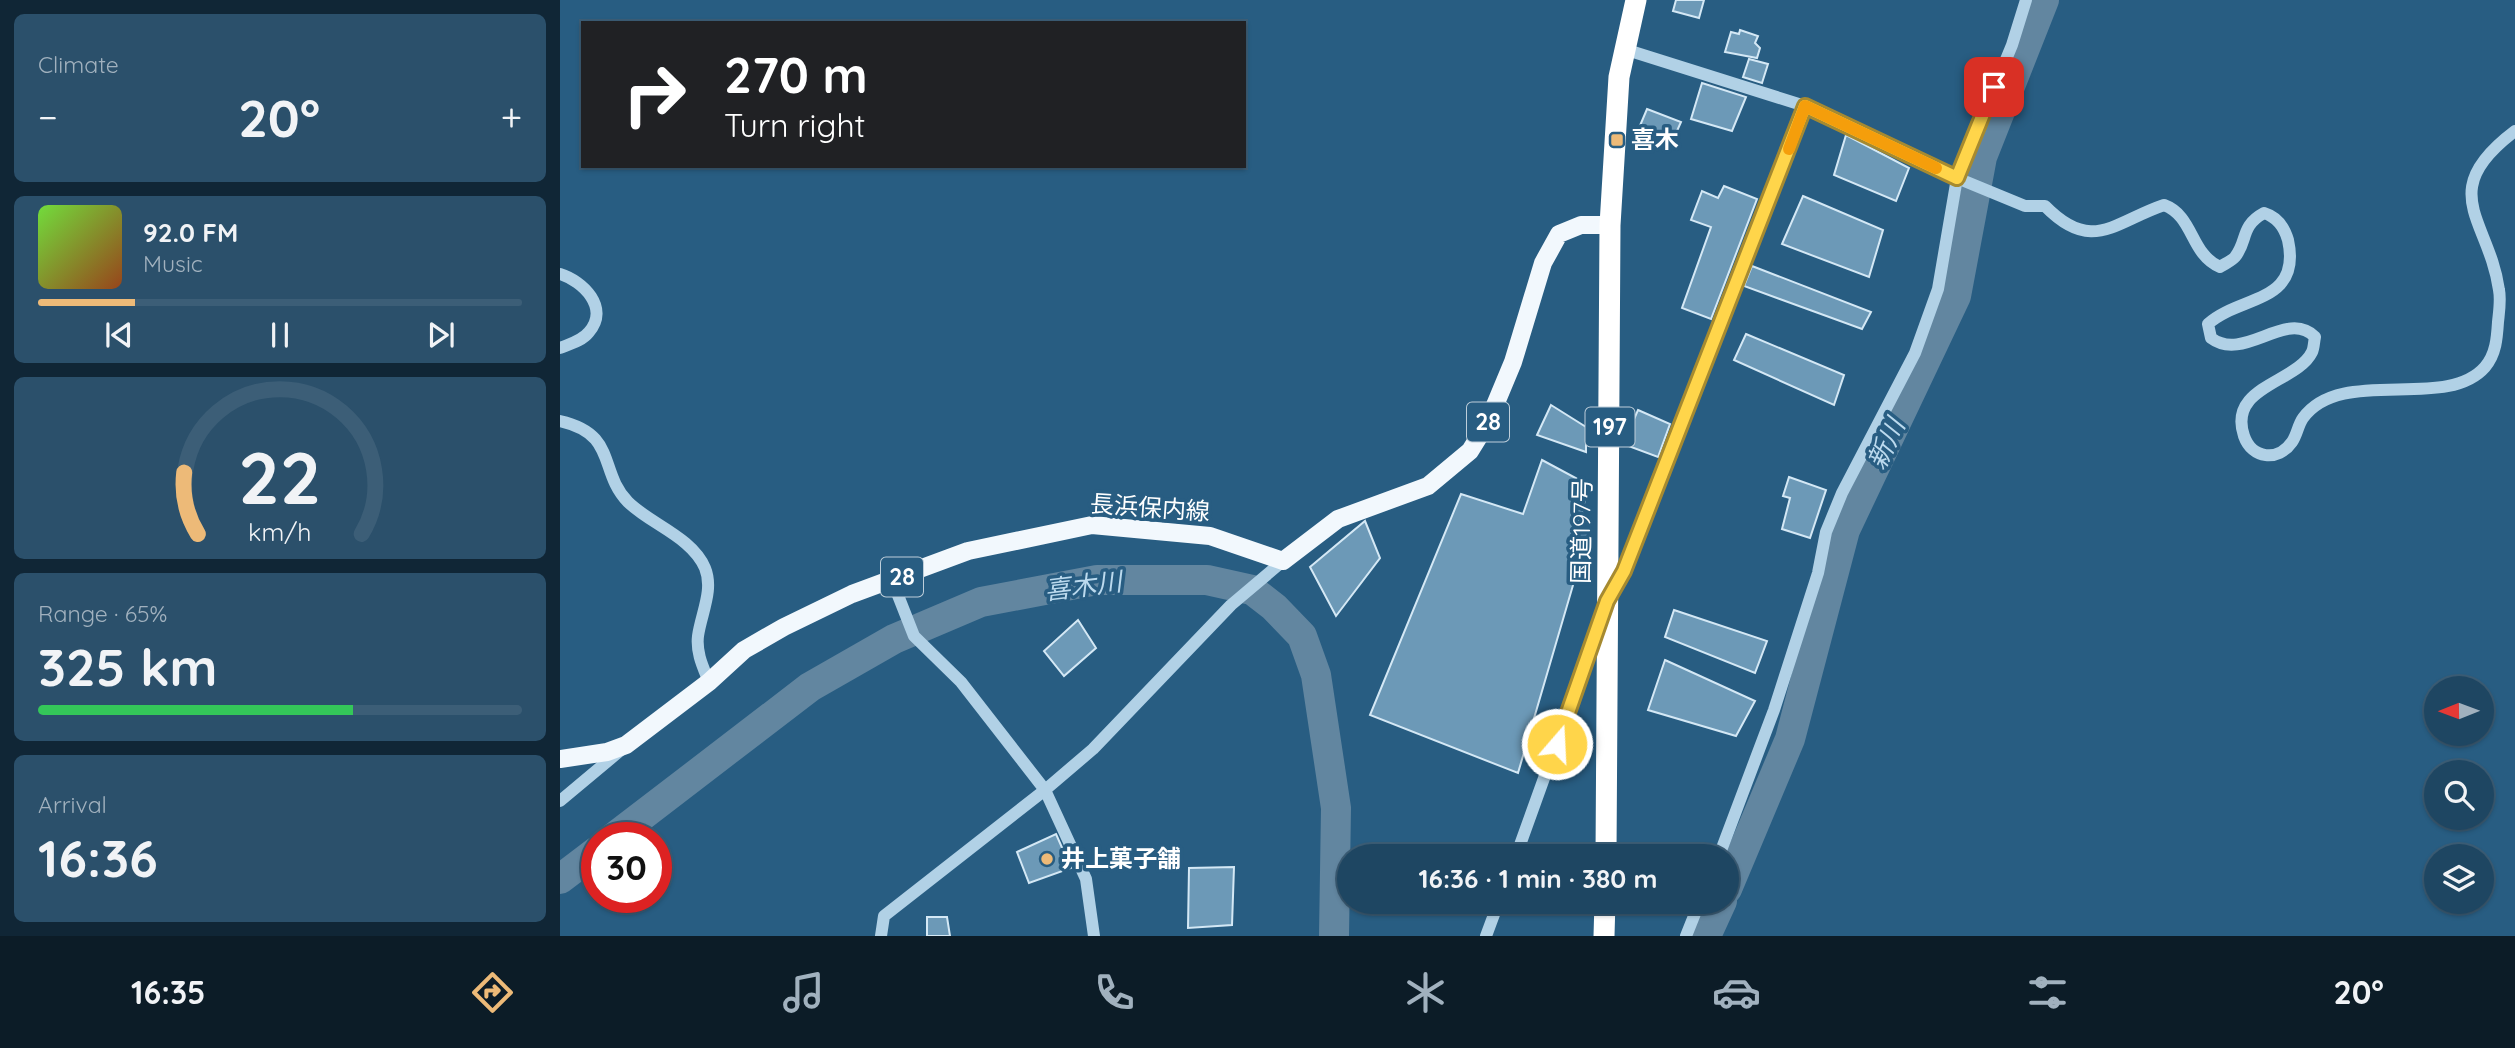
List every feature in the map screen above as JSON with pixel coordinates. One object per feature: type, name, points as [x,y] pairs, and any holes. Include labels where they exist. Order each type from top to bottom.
[{"type":"highway","name":"国道197号","points":[[1606,844],[1610,225],[1614,128],[1624,49],[1636,0]]},
{"type":"highway","points":[[1604,936],[1605,914]]},
{"type":"main road","name":"28","points":[[1279,564],[1338,519],[1428,486],[1471,451],[1488,422],[1508,374],[1543,263],[1559,234],[1581,225],[1610,225]]},
{"type":"main road","name":"長浜保内線","points":[[560,759],[607,752],[626,745],[709,682],[744,650],[784,627],[852,594],[894,584],[968,551],[1092,525],[1210,536],[1279,564]]},
{"type":"street","points":[[1724,844],[1774,710],[1818,573],[1826,532],[1842,493],[1915,353],[1929,315],[1938,289],[1957,178],[2026,0]]},
{"type":"street","points":[[1624,49],[1805,106],[1957,178],[2025,206],[2045,206],[2061,222],[2087,232],[2115,229],[2164,205],[2177,209],[2186,222],[2195,246],[2208,262],[2220,267],[2236,257],[2246,228],[2254,218],[2264,213],[2281,223],[2288,240],[2289,265],[2284,279],[2261,299],[2222,311],[2208,324],[2211,338],[2226,345],[2251,342],[2295,327],[2307,328],[2315,337],[2312,353],[2301,364],[2261,390],[2245,407],[2242,431],[2246,441],[2255,452],[2266,457],[2280,454],[2293,442],[2302,420],[2325,398],[2343,393],[2435,387],[2468,379],[2484,369],[2493,356],[2497,338],[2500,290],[2471,203],[2473,182],[2478,168],[2499,144],[2515,131]]},
{"type":"street","points":[[1520,844],[1607,601],[1624,571],[1805,106]]},
{"type":"street","points":[[560,274],[569,277],[590,293],[595,304],[595,323],[589,332],[579,341],[560,348]]},
{"type":"street","points":[[560,421],[586,431],[598,440],[607,455],[619,489],[628,502],[686,545],[705,569],[708,591],[698,638],[698,653],[709,682]]},
{"type":"street","points":[[881,936],[884,916],[1045,790],[1093,748],[1231,605],[1279,564]]},
{"type":"street","points":[[894,584],[914,636],[961,681],[1045,790],[1086,879],[1094,936]]},
{"type":"street","points":[[560,801],[626,745]]},
{"type":"street","points":[[1486,936],[1494,914]]},
{"type":"street","points":[[1686,936],[1695,914]]},
{"type":"building","points":[[1676,0],[1704,0],[1699,18],[1673,11]]},
{"type":"building","points":[[1740,30],[1758,36],[1755,43],[1760,48],[1757,58],[1725,52],[1731,32],[1739,34]]},
{"type":"building","points":[[1749,59],[1768,64],[1762,83],[1743,77]]},
{"type":"building","points":[[1702,83],[1746,97],[1732,131],[1691,119]]},
{"type":"building","points":[[1647,109],[1681,122],[1673,140],[1639,128]]},
{"type":"building","points":[[1846,135],[1909,168],[1896,201],[1834,175]]},
{"type":"building","points":[[1724,186],[1757,199],[1711,319],[1682,308],[1711,227],[1691,220],[1702,191],[1718,198]]},
{"type":"building","points":[[1803,196],[1883,230],[1869,277],[1782,244]]},
{"type":"building","points":[[1752,266],[1871,312],[1862,329],[1744,286]]},
{"type":"building","points":[[1746,334],[1844,375],[1834,405],[1734,360]]},
{"type":"building","points":[[1551,405],[1586,427],[1586,452],[1537,435]]},
{"type":"building","points":[[1638,410],[1670,424],[1658,457],[1623,444]]},
{"type":"building","points":[[1542,460],[1587,484],[1580,532],[1588,534],[1518,773],[1370,715],[1461,494],[1523,514]]},
{"type":"building","points":[[1789,477],[1826,490],[1810,538],[1782,529],[1790,498],[1783,496]]},
{"type":"building","points":[[1365,521],[1380,558],[1336,616],[1310,567]]},
{"type":"building","points":[[1674,610],[1767,641],[1755,673],[1665,637]]},
{"type":"building","points":[[1078,620],[1096,648],[1064,676],[1044,651]]},
{"type":"building","points":[[1665,660],[1755,701],[1736,736],[1648,710]]},
{"type":"building","name":"井上菓子舗","points":[[1056,834],[1071,868],[1029,883],[1017,852]]},
{"type":"building","points":[[1234,867],[1232,925],[1188,928],[1189,868]]},
{"type":"building","points":[[927,917],[947,917],[950,936],[927,936]]},
{"type":"waterway","name":"新川","points":[[1739,860],[1790,739],[1845,530],[1956,296],[1982,157],[2044,0]]},
{"type":"waterway","name":"喜木川","points":[[634,822],[810,687],[894,639],[981,602],[1097,580],[1207,580],[1252,590],[1274,607],[1302,636],[1316,675],[1336,808],[1334,936]]},
{"type":"waterway","name":"喜木川","points":[[560,879],[581,863]]},
{"type":"waterway","name":"新川","points":[[1706,936],[1716,914]]},
{"type":"slow traffic","points":[[1789,149],[1805,106],[1936,168]]},
{"type":"place","name":"喜木","points":[[1617,140]]},
{"type":"place","name":"井上菓子舗","points":[[1047,859]]},
{"type":"route","points":[[1557,744],[1607,601],[1624,571],[1805,106],[1957,178],[1994,87]]}]
